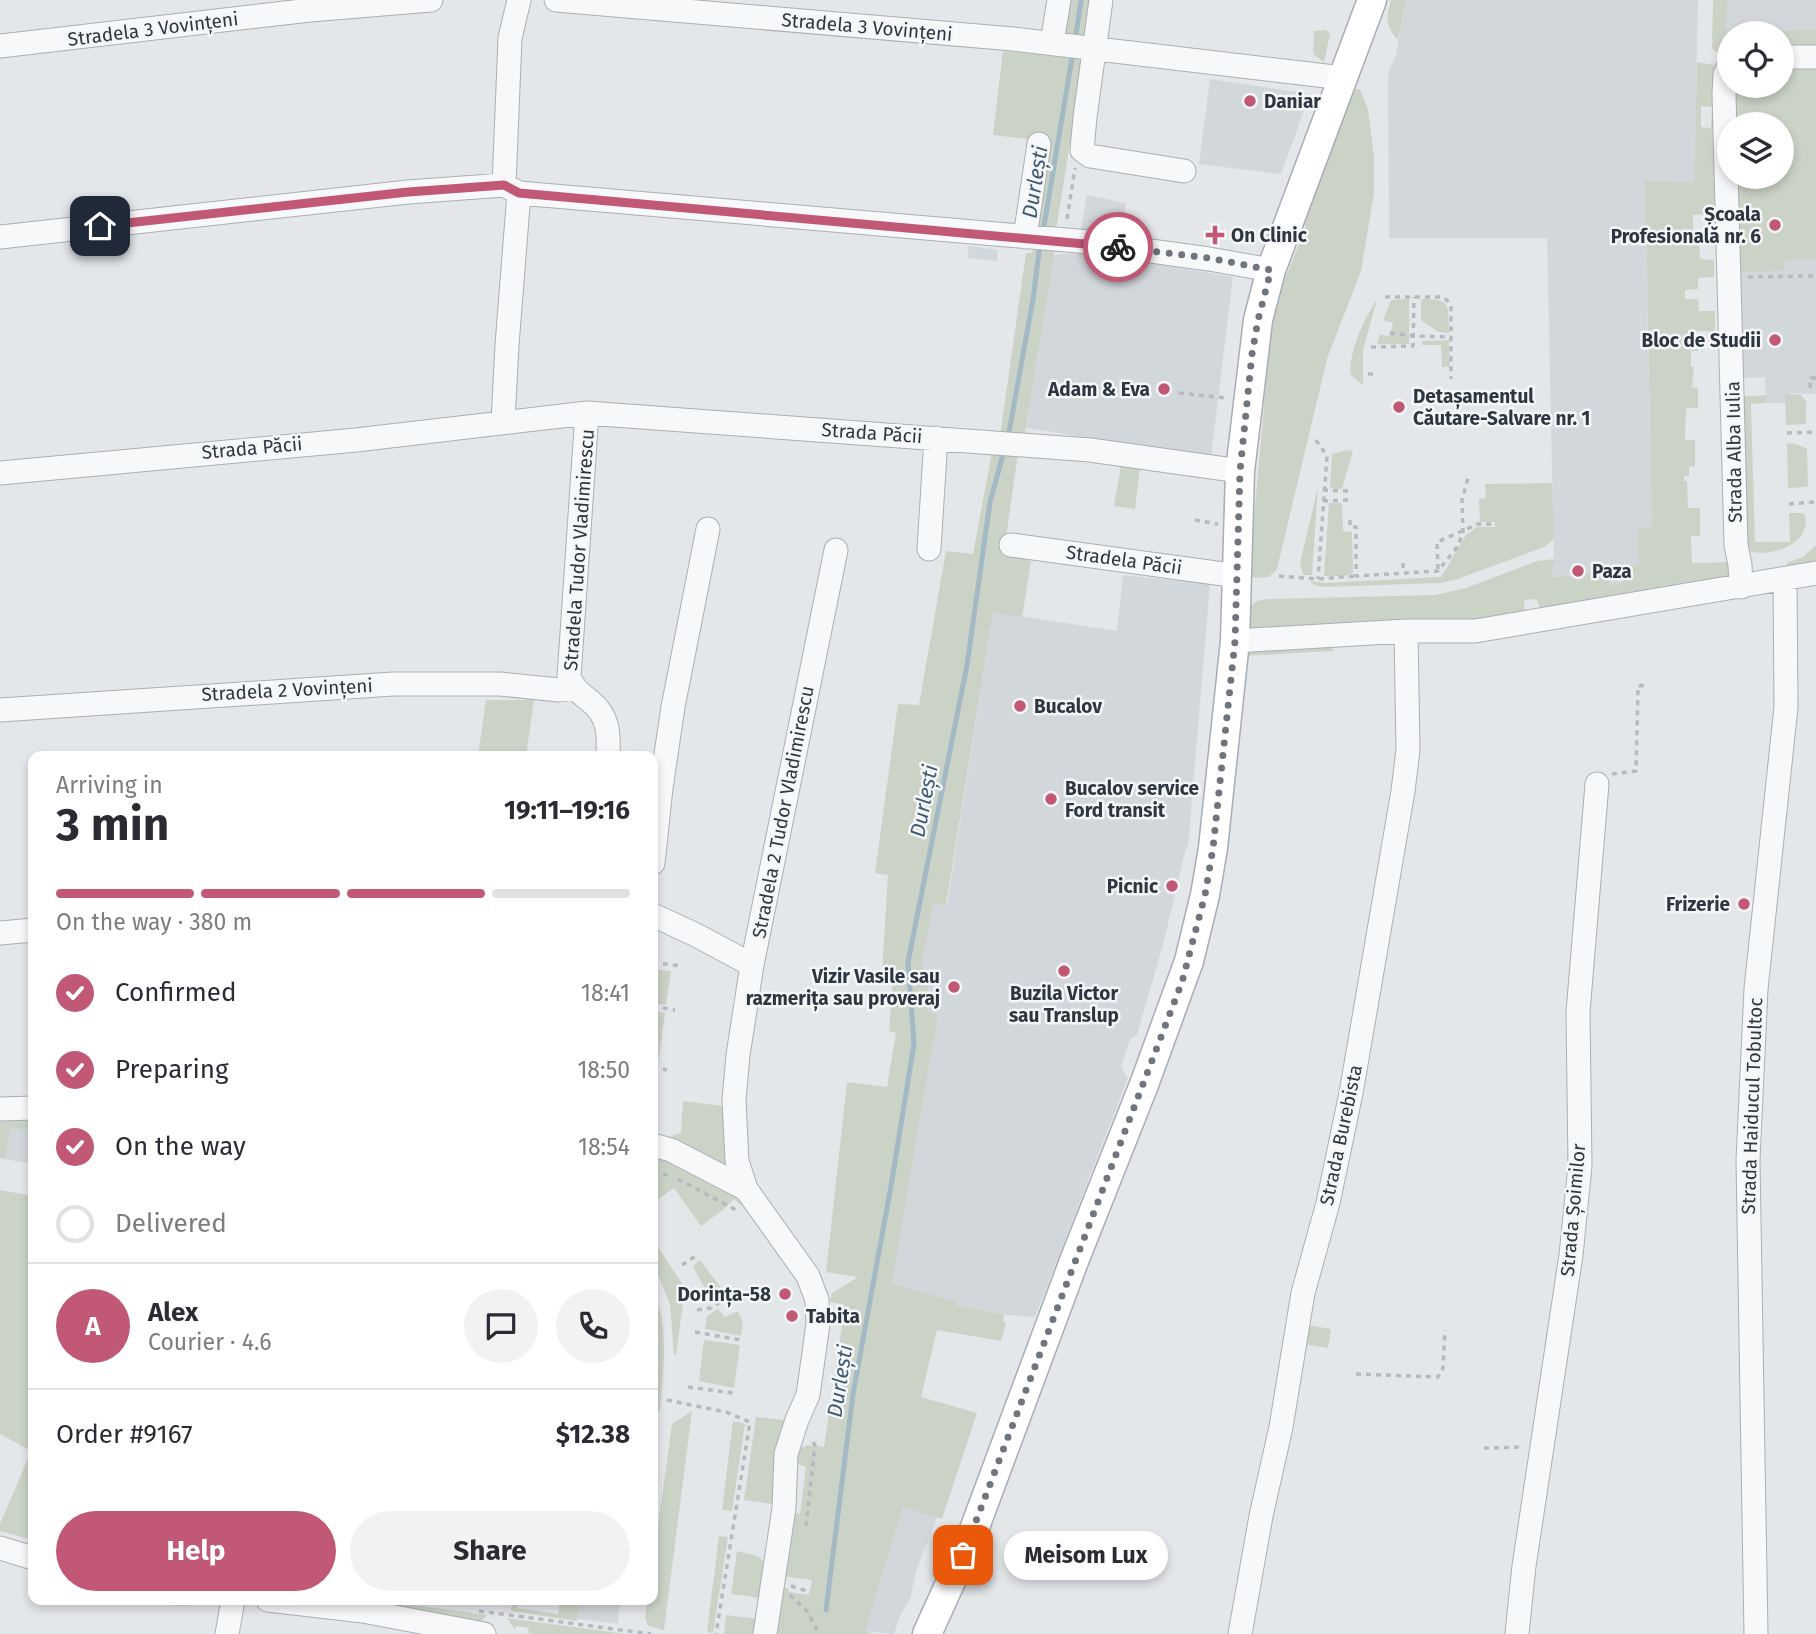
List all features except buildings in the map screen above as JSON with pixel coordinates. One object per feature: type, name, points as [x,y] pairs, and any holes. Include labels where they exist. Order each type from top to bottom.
[{"type":"main road","points":[[927,1634],[972,1535],[1189,961],[1213,848],[1235,641],[1240,471],[1258,320],[1271,270],[1372,0]]},
{"type":"street","name":"Stradela 3 Vovințeni","points":[[0,46],[310,10],[431,0]]},
{"type":"street","points":[[503,422],[511,189],[510,38],[519,0]]},
{"type":"street","name":"Stradela 3 Vovințeni","points":[[556,0],[1057,44],[1343,78]]},
{"type":"street","points":[[1057,44],[1059,0]]},
{"type":"street","points":[[1101,0],[1091,48],[1082,150],[1090,156],[1184,171]]},
{"type":"street","points":[[1794,57],[1816,57]]},
{"type":"street","name":"Strada Alba Iulia","points":[[1724,98],[1736,545],[1741,587]]},
{"type":"street","points":[[1027,237],[1039,144]]},
{"type":"street","points":[[0,237],[408,192],[511,189],[1059,240],[1209,258],[1271,270]]},
{"type":"street","name":"Strada Păcii","points":[[0,473],[356,440],[587,413],[1090,450],[1240,471]]},
{"type":"street","name":"Stradela Tudor Vladimirescu","points":[[587,413],[569,677],[573,688],[602,712],[608,727],[608,751]]},
{"type":"street","points":[[929,550],[936,438]]},
{"type":"street","points":[[658,816],[673,707],[708,529]]},
{"type":"street","name":"Stradela Păcii","points":[[1011,545],[1238,576]]},
{"type":"street","name":"Stradela 2 Tudor Vladimirescu","points":[[765,1634],[784,1508],[786,1454],[808,1395],[818,1324],[817,1300],[808,1276],[746,1189],[737,1161],[734,1100],[752,965],[836,550]]},
{"type":"street","points":[[1235,641],[1406,631],[1475,631],[1816,573]]},
{"type":"street","name":"Strada Haiducul Tobultoc","points":[[1756,1634],[1748,1160],[1756,989],[1786,707],[1786,580]]},
{"type":"street","name":"Strada Burebista","points":[[1240,1634],[1261,1516],[1281,1427],[1300,1306],[1328,1203],[1351,1093],[1403,791],[1408,750],[1406,631]]},
{"type":"street","name":"Stradela 2 Vovințeni","points":[[0,710],[393,684],[499,684],[559,690],[573,688]]},
{"type":"street","name":"Strada Șoimilor","points":[[1517,1634],[1524,1566],[1571,1255],[1580,1166],[1578,1012],[1597,784]]},
{"type":"street","points":[[658,917],[696,934],[752,965]]},
{"type":"street","points":[[0,933],[28,930]]},
{"type":"street","points":[[0,1109],[28,1108]]},
{"type":"street","points":[[658,1146],[671,1150],[746,1189]]},
{"type":"street","points":[[0,1548],[28,1556]]},
{"type":"street","points":[[227,1634],[232,1605]]},
{"type":"street","points":[[312,1605],[486,1623]]},
{"type":"path","points":[[1059,240],[1082,150]]},
{"type":"path","points":[[1728,278],[1816,276]]},
{"type":"path","points":[[1371,347],[1413,347],[1414,296]]},
{"type":"path","points":[[1385,297],[1440,297],[1447,300],[1451,307],[1451,379]]},
{"type":"path","points":[[1390,333],[1451,337]]},
{"type":"path","points":[[1368,374],[1376,374]]},
{"type":"path","points":[[1810,388],[1811,378],[1816,377]]},
{"type":"path","points":[[1179,393],[1230,398]]},
{"type":"path","points":[[1787,433],[1816,432]]},
{"type":"path","points":[[1317,440],[1327,456],[1318,579]]},
{"type":"path","points":[[1279,576],[1318,579],[1438,570],[1458,546],[1463,532],[1462,500],[1468,478]]},
{"type":"path","points":[[1323,490],[1349,491]]},
{"type":"path","points":[[1323,501],[1349,500]]},
{"type":"path","points":[[1789,504],[1814,502]]},
{"type":"path","points":[[1195,520],[1227,525]]},
{"type":"path","points":[[1350,520],[1350,527],[1356,527],[1356,576]]},
{"type":"path","points":[[1438,570],[1437,542],[1478,524],[1495,524]]},
{"type":"path","points":[[1403,563],[1403,573]]},
{"type":"path","points":[[1597,784],[1607,783],[1607,774],[1636,771],[1638,686],[1647,685]]},
{"type":"path","points":[[658,963],[680,966]]},
{"type":"path","points":[[658,1007],[675,1010]]},
{"type":"path","points":[[658,1069],[667,1070]]},
{"type":"path","points":[[658,1112],[662,1113]]},
{"type":"path","points":[[658,1174],[670,1174],[737,1211]]},
{"type":"path","points":[[682,1265],[697,1255]]},
{"type":"path","points":[[697,1310],[711,1308],[728,1297]]},
{"type":"path","points":[[1356,1374],[1438,1377],[1443,1368],[1445,1330]]},
{"type":"path","points":[[695,1332],[741,1340]]},
{"type":"path","points":[[688,1387],[733,1392]]},
{"type":"path","points":[[667,1400],[726,1412],[750,1422],[716,1634]]},
{"type":"path","points":[[797,1420],[816,1445],[806,1526]]},
{"type":"path","points":[[1484,1448],[1513,1447]]},
{"type":"path","points":[[774,1579],[807,1611],[818,1634]]},
{"type":"path","points":[[486,1623],[650,1634]]},
{"type":"shaded area","points":[[1069,0],[1094,0],[1085,42],[1063,35]]},
{"type":"shaded area","points":[[1391,0],[1406,0],[1398,40],[1388,21]]},
{"type":"shaded area","points":[[1406,0],[1698,0],[1694,183],[1661,182],[1646,250],[1652,529],[1639,565],[1623,583],[1609,585],[1607,577],[1592,579],[1591,574],[1552,577],[1551,565],[1554,564],[1554,559],[1547,238],[1389,238],[1388,74],[1396,55]]},
{"type":"shaded area","points":[[1713,0],[1728,0],[1727,21],[1717,21],[1717,52],[1712,49]]},
{"type":"shaded area","points":[[1728,0],[1816,0],[1816,30],[1794,30],[1794,21],[1727,21]]},
{"type":"shaded area","points":[[1326,30],[1330,34],[1324,62],[1313,54],[1314,31]]},
{"type":"shaded area","points":[[1794,30],[1816,30],[1816,54],[1794,54]]},
{"type":"shaded area","points":[[1003,51],[1083,59],[1057,225],[1054,229],[1037,230],[1042,164],[1049,164],[1051,142],[993,135]]},
{"type":"shaded area","points":[[1697,62],[1715,65],[1719,112],[1717,189],[1720,189],[1721,220],[1709,224],[1708,214],[1693,215],[1693,232],[1699,232],[1700,259],[1714,260],[1714,277],[1698,278],[1698,289],[1685,290],[1685,299],[1698,299],[1699,311],[1715,311],[1715,331],[1694,331],[1694,339],[1699,340],[1698,351],[1691,351],[1691,367],[1694,367],[1692,387],[1698,388],[1698,408],[1686,408],[1685,440],[1695,440],[1695,466],[1689,467],[1689,476],[1684,476],[1684,481],[1687,481],[1688,508],[1700,508],[1700,536],[1691,536],[1692,563],[1732,562],[1731,575],[1724,582],[1541,614],[1537,599],[1524,600],[1525,614],[1478,624],[1256,631],[1249,626],[1250,606],[1257,601],[1435,595],[1466,588],[1537,561],[1554,559],[1554,565],[1551,566],[1553,577],[1592,574],[1593,579],[1608,577],[1609,585],[1623,583],[1620,567],[1639,565],[1638,529],[1652,528],[1645,181],[1694,183]],"holes":[[[1701,106],[1712,107],[1711,128],[1701,127]]]},
{"type":"shaded area","name":"Școala Profesională nr. 6","points":[[1794,69],[1816,69],[1816,394],[1786,393],[1786,403],[1766,403],[1765,377],[1739,378],[1735,273],[1776,189],[1794,189],[1794,112],[1782,112],[1782,98],[1794,98]]},
{"type":"shaded area","points":[[1794,69],[1816,69],[1816,259],[1785,260],[1784,271],[1735,272],[1734,189],[1794,189],[1794,112],[1734,112],[1733,98],[1794,98]]},
{"type":"shaded area","points":[[1210,79],[1310,94],[1281,174],[1199,164]]},
{"type":"shaded area","points":[[1353,89],[1360,89],[1368,109],[1374,157],[1374,193],[1361,271],[1327,359],[1277,569],[1269,577],[1256,578],[1249,575],[1270,338],[1276,301],[1306,227],[1303,221]]},
{"type":"shaded area","points":[[1087,195],[1126,203],[1120,236],[1081,230]]},
{"type":"shaded area","points":[[1035,244],[1055,247],[1024,438],[1000,436],[1026,253],[1032,253]]},
{"type":"shaded area","points":[[969,246],[998,250],[997,261],[967,258]]},
{"type":"shaded area","name":"Adam & Eva","points":[[1077,253],[1093,258],[1099,254],[1233,277],[1211,457],[1026,428],[1053,255]]},
{"type":"shaded area","points":[[1409,299],[1409,344],[1377,344],[1380,334],[1389,337],[1393,323],[1383,320],[1391,300]]},
{"type":"shaded area","points":[[1421,299],[1438,300],[1446,305],[1449,333],[1438,332],[1421,320]]},
{"type":"shaded area","points":[[1377,300],[1363,350],[1363,385],[1351,375],[1350,367],[1362,326]]},
{"type":"shaded area","points":[[1449,340],[1450,367],[1442,367],[1441,345],[1422,345],[1422,341]]},
{"type":"shaded area","points":[[1785,393],[1801,395],[1806,401],[1806,424],[1786,425]]},
{"type":"shaded area","points":[[1766,395],[1766,403],[1751,404],[1755,542],[1790,542],[1789,513],[1804,513],[1806,524],[1796,541],[1786,547],[1764,553],[1746,549],[1738,397]]},
{"type":"shaded area","points":[[1787,443],[1807,449],[1806,487],[1788,488]]},
{"type":"shaded area","points":[[1353,451],[1342,489],[1330,488],[1332,454]]},
{"type":"shaded area","points":[[992,452],[1018,453],[1004,553],[1031,561],[1022,618],[993,612],[946,905],[933,904],[922,964],[928,978],[927,1011],[938,1015],[892,1284],[957,1302],[956,1305],[1004,1315],[1006,1324],[1001,1341],[937,1330],[921,1397],[977,1413],[942,1519],[903,1507],[865,1631],[876,1634],[775,1634],[779,1587],[788,1588],[789,1592],[809,1595],[812,1580],[783,1576],[792,1513],[800,1514],[806,1467],[795,1463],[795,1450],[808,1445],[824,1447],[845,1305],[830,1302],[832,1293],[858,1277],[826,1272],[847,1082],[887,1087],[896,1033],[889,1031],[893,974],[882,972],[888,875],[875,873],[898,704],[919,705],[946,551],[973,554]]},
{"type":"shaded area","points":[[1121,465],[1140,468],[1135,509],[1114,506]]},
{"type":"shaded area","points":[[1552,483],[1554,539],[1544,547],[1440,583],[1324,587],[1314,585],[1310,581],[1325,583],[1441,577],[1466,535],[1477,527],[1495,527],[1495,522],[1480,522],[1479,499],[1486,498],[1485,484]]},
{"type":"shaded area","points":[[1318,487],[1312,575],[1303,575],[1300,563]]},
{"type":"shaded area","points":[[1329,503],[1342,503],[1343,531],[1352,532],[1353,573],[1345,576],[1324,576]]},
{"type":"shaded area","points":[[1816,545],[1816,565],[1787,566],[1787,563],[1803,557]]},
{"type":"shaded area","points":[[1123,575],[1210,584],[1188,847],[1137,1035],[1130,1039],[1121,1067],[1128,1078],[1035,1317],[997,1314],[956,1305],[957,1303],[892,1284],[938,1015],[927,1011],[928,978],[922,964],[933,903],[947,905],[993,612],[1117,631]]},
{"type":"shaded area","points":[[1330,646],[1334,651],[1244,656],[1244,652]]},
{"type":"shaded area","points":[[486,700],[534,700],[527,751],[479,751]]},
{"type":"shaded area","points":[[658,970],[671,971],[666,1005],[658,1004]]},
{"type":"shaded area","points":[[658,1012],[665,1013],[658,1063]]},
{"type":"shaded area","points":[[683,1101],[722,1106],[730,1174],[676,1145],[671,1136],[681,1133]]},
{"type":"shaded area","points":[[0,1118],[28,1119],[28,1130],[11,1128],[5,1159],[0,1158]]},
{"type":"shaded area","points":[[11,1128],[28,1130],[28,1163],[5,1159]]},
{"type":"shaded area","points":[[658,1155],[733,1191],[750,1213],[734,1199],[701,1226],[674,1188],[658,1199]]},
{"type":"shaded area","points":[[0,1190],[28,1195],[28,1449],[0,1434]]},
{"type":"shaded area","points":[[658,1247],[685,1288],[676,1355],[670,1305],[658,1275]]},
{"type":"shaded area","points":[[700,1260],[725,1293],[709,1305],[709,1297],[693,1266]]},
{"type":"shaded area","points":[[658,1304],[662,1318],[664,1365],[660,1411]]},
{"type":"shaded area","points":[[718,1309],[725,1317],[738,1311],[743,1322],[741,1336],[705,1329],[707,1316]]},
{"type":"shaded area","points":[[1307,1325],[1331,1329],[1328,1348],[1304,1344]]},
{"type":"shaded area","points":[[704,1340],[740,1345],[734,1388],[699,1381]]},
{"type":"shaded area","points":[[692,1411],[664,1630],[648,1626],[645,1617],[647,1605],[658,1605],[658,1526],[672,1424]]},
{"type":"shaded area","points":[[756,1417],[785,1420],[772,1504],[744,1500]]},
{"type":"shaded area","points":[[733,1421],[745,1424],[732,1511],[722,1510]]},
{"type":"shaded area","points":[[28,1458],[28,1539],[0,1531],[0,1524]]},
{"type":"shaded area","points":[[903,1506],[937,1517],[916,1571],[910,1600],[901,1613],[894,1634],[865,1631]]},
{"type":"shaded area","points":[[719,1536],[728,1537],[713,1633],[707,1632]]},
{"type":"shaded area","points":[[737,1551],[758,1556],[765,1563],[761,1598],[731,1594]]},
{"type":"shaded area","points":[[381,1605],[413,1605],[487,1615],[478,1625],[384,1608]]},
{"type":"shaded area","points":[[512,1605],[517,1605],[517,1608],[558,1614],[559,1605],[579,1605],[577,1621],[511,1611]]},
{"type":"shaded area","points":[[579,1605],[620,1605],[618,1624],[577,1619]]},
{"type":"shaded area","points":[[726,1615],[759,1619],[757,1634],[724,1634]]},
{"type":"shaded area","points":[[507,1618],[626,1634],[528,1633],[529,1628],[516,1626],[515,1630]]},
{"type":"waterway","name":"Durlești","points":[[1075,42],[1081,0]]},
{"type":"waterway","name":"Durlești","points":[[1043,232],[1073,52]]},
{"type":"waterway","name":"Durlești","points":[[1008,438],[1040,245]]},
{"type":"waterway","name":"Durlești","points":[[826,1610],[853,1394],[914,1044],[908,962],[967,665],[990,502],[1004,451]]},
{"type":"way so far","points":[[963,1555],[1182,982],[1205,895],[1213,848],[1235,641],[1240,471],[1252,354],[1271,270],[1209,258],[1118,247]]},
{"type":"place","name":"Daniar","points":[[1250,101]]},
{"type":"place","name":"Școala Profesională nr. 6","points":[[1775,225]]},
{"type":"place","name":"On Clinic","points":[[1215,235]]},
{"type":"place","name":"Bloc de Studii","points":[[1775,340]]},
{"type":"place","name":"Adam & Eva","points":[[1164,389]]},
{"type":"place","name":"Detașamentul Căutare-Salvare nr. 1","points":[[1399,407]]},
{"type":"place","name":"Paza","points":[[1578,571]]},
{"type":"place","name":"Bucalov","points":[[1020,706]]},
{"type":"place","name":"Bucalov service Ford transit","points":[[1051,799]]},
{"type":"place","name":"Picnic","points":[[1172,886]]},
{"type":"place","name":"Frizerie","points":[[1744,904]]},
{"type":"place","name":"Buzila Victor sau Translup","points":[[1064,971]]},
{"type":"place","name":"Vizir Vasile sau razmerița sau proveraj","points":[[954,987]]},
{"type":"place","name":"Dorința-58","points":[[785,1294]]},
{"type":"place","name":"Tabita","points":[[792,1316]]},
{"type":"place","name":"Meisom Lux","points":[[963,1555]]},
{"type":"route","points":[[100,226],[408,192],[504,185],[519,193],[1118,247]]}]
